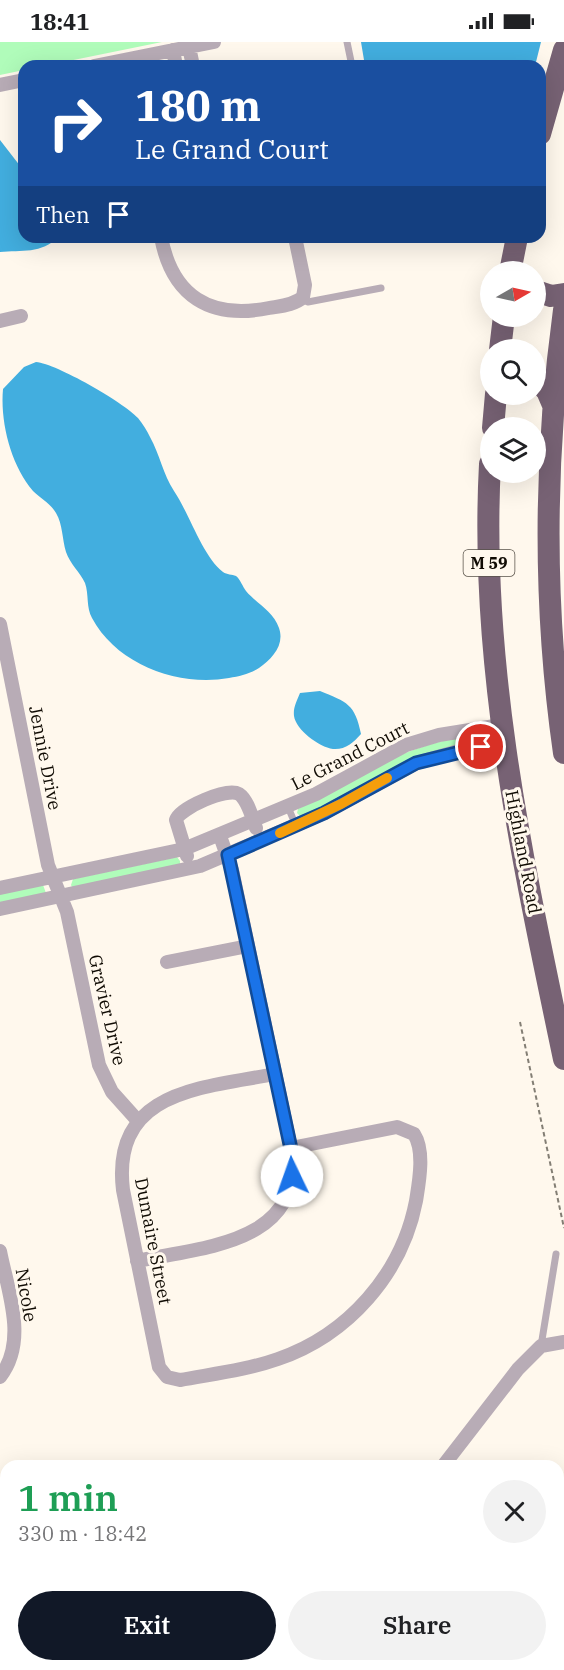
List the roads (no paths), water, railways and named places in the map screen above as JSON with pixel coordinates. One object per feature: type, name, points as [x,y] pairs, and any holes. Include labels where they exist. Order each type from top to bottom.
[{"type":"highway","points":[[546,113],[564,50]]},
{"type":"highway","points":[[546,295],[564,294]]},
{"type":"highway","points":[[564,310],[553,405],[548,502],[549,601],[564,753]]},
{"type":"highway","points":[[546,390],[553,405]]},
{"type":"highway","name":"Highland Road","points":[[490,483],[490,589],[502,735],[558,1008],[564,1059]]},
{"type":"street","points":[[124,60],[214,42]]},
{"type":"street","points":[[189,47],[192,60]]},
{"type":"street","points":[[173,50],[175,60]]},
{"type":"street","points":[[0,85],[18,81]]},
{"type":"street","points":[[162,243],[172,273],[183,288],[202,303],[225,311],[247,312],[301,299],[305,285],[296,243]]},
{"type":"street","points":[[0,321],[21,316]]},
{"type":"street","name":"Jennie Drive","points":[[0,624],[48,866],[61,897]]},
{"type":"street","name":"Le Grand Court","points":[[0,888],[184,849],[288,807],[416,741],[445,734],[502,735]]},
{"type":"street","name":"Le Grand Court","points":[[0,909],[191,869],[296,826],[416,763],[502,735]]},
{"type":"street","points":[[191,869],[176,820],[179,812],[187,807],[234,792],[245,800],[262,841]]},
{"type":"street","points":[[137,1261],[229,1242],[262,1227],[273,1217],[286,1197],[292,1176],[291,1149],[228,855],[220,836]]},
{"type":"street","name":"Gravier Drive","points":[[61,897],[67,912],[101,1073],[112,1092],[138,1121]]},
{"type":"street","points":[[167,963],[248,946]]},
{"type":"street","name":"Dumaire Street","points":[[275,1074],[176,1094],[156,1105],[138,1121],[128,1139],[122,1167],[123,1190],[162,1373],[171,1379],[180,1380],[263,1364],[297,1352],[316,1342],[349,1318],[388,1272],[405,1237],[416,1197],[419,1146],[414,1134],[404,1128],[393,1127],[291,1149]]},
{"type":"street","name":"Nicole","points":[[0,1251],[15,1335],[10,1361],[0,1377]]},
{"type":"street","points":[[448,1460],[518,1369],[541,1347],[564,1342]]},
{"type":"lane","points":[[347,42],[351,60]]},
{"type":"lane","points":[[301,299],[308,302],[381,288]]},
{"type":"lane","points":[[288,807],[296,826]]},
{"type":"lane","points":[[541,1347],[556,1254]]},
{"type":"water","points":[[361,42],[541,42],[536,60],[364,60]]},
{"type":"water","points":[[0,140],[18,163],[18,243],[50,243],[38,249],[0,252]]},
{"type":"water","points":[[36,362],[59,369],[89,385],[119,403],[142,423],[170,485],[209,556],[223,572],[237,577],[246,591],[269,612],[279,628],[279,646],[273,656],[259,668],[241,676],[210,680],[170,675],[133,660],[103,634],[90,614],[85,583],[66,552],[56,513],[25,481],[13,456],[5,429],[3,389],[24,367]]},
{"type":"water","points":[[320,691],[348,705],[356,716],[361,734],[345,747],[333,749],[321,745],[309,737],[296,721],[294,710],[300,693]]}]
